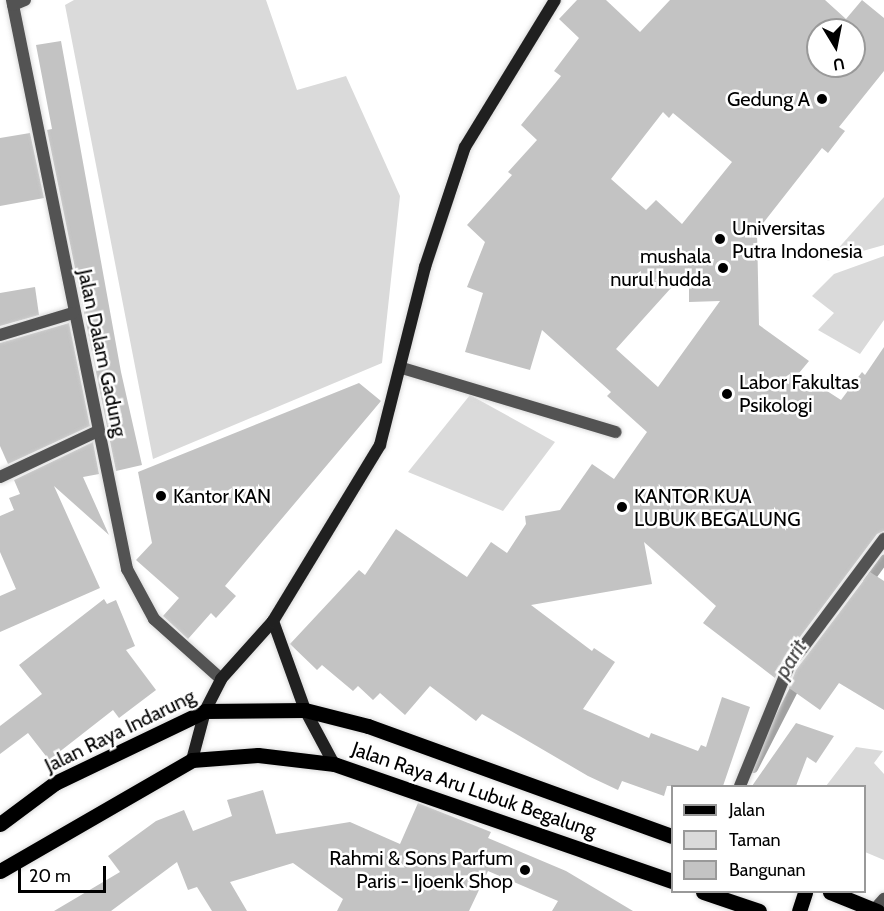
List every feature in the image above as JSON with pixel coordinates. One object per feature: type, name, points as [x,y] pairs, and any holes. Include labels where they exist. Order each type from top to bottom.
[{"type":"main road","points":[[0,872],[192,760],[205,711],[220,679],[273,621],[380,445],[402,368],[425,267],[465,147],[555,0]]},
{"type":"main road","points":[[273,621],[305,710],[334,764]]},
{"type":"main road","name":"Jalan Raya Indarung","points":[[0,824],[55,783],[205,711],[305,710]]},
{"type":"main road","name":"Jalan Raya Aru Lubuk Begalung","points":[[305,710],[368,726],[671,836]]},
{"type":"main road","name":"Jalan Raya Aru Lubuk Begalung","points":[[192,760],[258,755],[334,764],[671,881]]},
{"type":"main road","points":[[709,893],[759,911]]},
{"type":"main road","points":[[799,911],[804,893]]},
{"type":"main road","points":[[836,893],[878,907]]},
{"type":"street","name":"Jalan Dalam Gadung","points":[[17,2],[74,313],[127,569],[154,619],[220,679]]},
{"type":"street","points":[[0,335],[74,313]]},
{"type":"street","points":[[402,368],[616,432]]},
{"type":"street","points":[[0,477],[98,431]]},
{"type":"street","points":[[740,785],[789,666],[884,539]]},
{"type":"green space","points":[[74,0],[266,0],[297,90],[346,76],[400,196],[382,363],[153,459],[65,5]]},
{"type":"green space","points":[[884,197],[884,245],[827,261]]},
{"type":"green space","points":[[884,256],[884,320],[860,354],[818,330],[834,313],[812,296],[834,274]]},
{"type":"green space","points":[[470,395],[555,442],[503,511],[408,472]]},
{"type":"green space","points":[[856,747],[883,751],[874,763],[884,774],[884,860],[866,852],[866,785],[827,785]]},
{"type":"building","points":[[577,0],[606,0],[640,32],[670,0],[825,0],[845,18],[806,18],[806,78],[866,78],[866,18],[847,18],[862,0],[884,18],[884,71],[839,127],[845,131],[828,153],[822,148],[757,231],[759,325],[809,361],[799,373],[841,400],[862,372],[865,375],[884,347],[884,531],[877,534],[782,661],[775,678],[703,623],[716,606],[644,542],[652,584],[531,605],[592,651],[594,648],[615,662],[583,709],[649,738],[651,733],[698,751],[701,745],[706,747],[722,697],[750,707],[723,785],[671,785],[667,786],[664,796],[622,781],[618,790],[588,776],[482,714],[476,721],[430,686],[405,715],[380,693],[373,700],[358,686],[353,691],[322,665],[317,670],[290,644],[359,570],[365,575],[396,529],[467,577],[491,542],[507,553],[526,524],[525,516],[560,510],[592,464],[614,479],[647,432],[607,396],[611,392],[542,330],[530,370],[465,352],[483,293],[467,287],[485,242],[467,225],[512,175],[508,172],[537,140],[521,125],[561,76],[554,71],[579,38],[559,19]],"holes":[[[663,112],[669,118],[673,113],[732,162],[682,224],[656,200],[646,210],[611,179]],[[689,268],[689,302],[720,301],[658,387],[616,349]]]},
{"type":"building","points":[[61,41],[121,372],[142,465],[116,471],[47,130],[52,129],[36,45]]},
{"type":"building","points":[[30,133],[44,198],[0,206],[0,138]]},
{"type":"building","points":[[35,287],[39,315],[0,326],[0,293]]},
{"type":"building","points":[[69,323],[90,426],[8,464],[0,446],[0,343]]},
{"type":"building","points":[[359,383],[381,401],[225,586],[236,596],[216,618],[211,613],[188,639],[163,616],[179,598],[136,560],[152,543],[138,472]]},
{"type":"building","points":[[93,442],[99,474],[83,477],[109,535],[54,486],[100,588],[0,632],[0,596],[16,589],[0,552],[0,516],[14,510],[9,498],[20,494],[14,480]]},
{"type":"building","points":[[870,572],[884,581],[884,710],[839,683],[820,710],[789,688],[796,670]]},
{"type":"building","points":[[104,599],[107,604],[116,600],[135,646],[126,650],[156,690],[119,718],[113,710],[49,760],[28,733],[0,754],[0,726],[42,694],[19,665]]},
{"type":"building","points":[[796,723],[834,736],[816,763],[807,757],[796,785],[753,785]]},
{"type":"building","points":[[263,790],[276,834],[350,822],[400,844],[418,803],[491,832],[488,838],[566,871],[633,911],[552,911],[558,901],[488,871],[469,911],[337,911],[343,899],[293,863],[230,882],[247,911],[212,911],[197,887],[188,890],[177,862],[111,911],[54,911],[120,872],[108,856],[156,821],[184,810],[193,831],[232,816],[227,800]]},
{"type":"waterway","name":"parit","points":[[867,582],[884,559]]},
{"type":"waterway","name":"parit","points":[[753,768],[797,682]]},
{"type":"place","name":"Gedung A","points":[[822,99]]},
{"type":"place","name":"Universitas Putra Indonesia","points":[[720,239]]},
{"type":"place","name":"mushala nurul hudda","points":[[723,268]]},
{"type":"place","name":"Labor Fakultas Psikologi","points":[[727,394]]},
{"type":"place","name":"Kantor KAN","points":[[161,496]]},
{"type":"place","name":"KANTOR KUA LUBUK BEGALUNG","points":[[622,507]]},
{"type":"place","name":"Rahmi & Sons Parfum Paris - Ijoenk Shop","points":[[525,870]]}]
